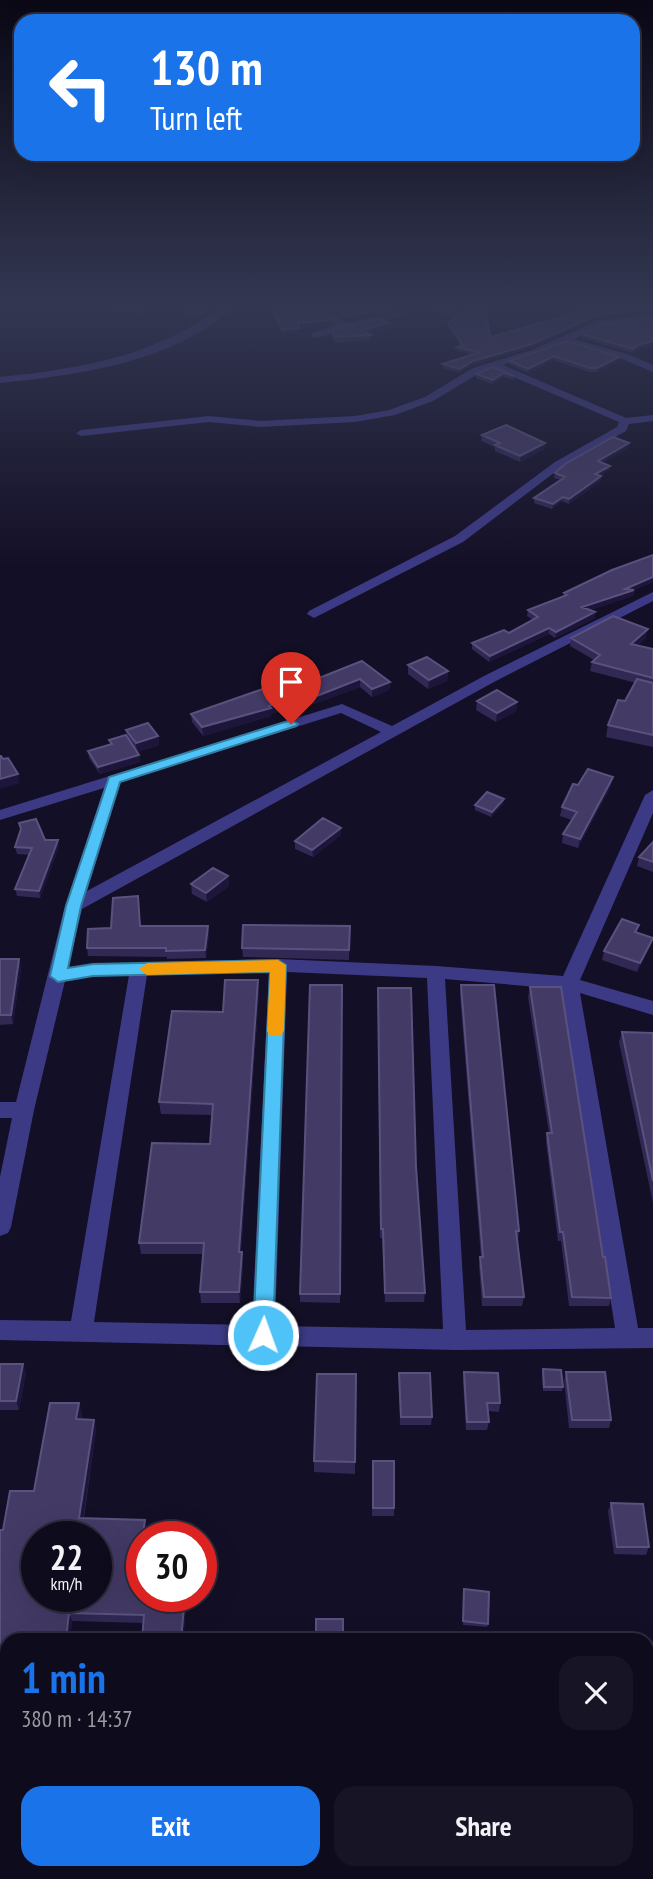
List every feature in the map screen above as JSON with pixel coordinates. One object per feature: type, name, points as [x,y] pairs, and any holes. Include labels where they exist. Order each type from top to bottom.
[{"type":"street","points":[[81,433],[209,419],[260,424],[367,417],[391,413],[441,392]]},
{"type":"street","points":[[556,392],[625,421],[653,418]]},
{"type":"street","points":[[314,614],[459,539],[559,464],[622,429],[625,421]]},
{"type":"street","points":[[74,906],[489,679],[653,596]]},
{"type":"street","points":[[0,815],[342,708],[392,732]]},
{"type":"street","points":[[0,1227],[24,1110],[74,906],[114,780]]},
{"type":"street","points":[[628,1338],[569,983],[653,795]]},
{"type":"street","points":[[58,976],[93,970],[278,965],[436,972],[569,983],[653,1008]]},
{"type":"street","points":[[263,1335],[278,965]]},
{"type":"street","points":[[81,1332],[139,969]]},
{"type":"street","points":[[436,972],[455,1340]]},
{"type":"street","points":[[0,1110],[24,1110]]},
{"type":"street","points":[[0,1330],[455,1340],[653,1338]]},
{"type":"building","points":[[506,425],[545,443],[520,456],[495,445],[500,443],[482,435]]},
{"type":"building","points":[[613,437],[629,443],[598,461],[610,466],[595,474],[601,476],[569,499],[563,497],[553,504],[534,498],[565,477],[555,473],[565,464]]},
{"type":"building","points":[[653,555],[653,577],[625,589],[634,590],[582,607],[595,612],[556,632],[549,628],[490,656],[472,643],[504,630],[509,633],[538,617],[528,610],[567,595],[564,593],[612,570]]},
{"type":"building","points":[[613,616],[648,629],[631,644],[653,649],[653,678],[592,662],[600,655],[571,638]]},
{"type":"building","points":[[427,657],[448,671],[429,680],[408,665]]},
{"type":"building","points":[[362,661],[390,682],[372,689],[360,679],[314,697],[301,685]]},
{"type":"building","points":[[637,679],[653,683],[653,735],[608,725],[618,700],[625,701]]},
{"type":"building","points":[[283,682],[296,697],[269,706],[271,708],[202,727],[191,714]]},
{"type":"building","points":[[497,690],[517,702],[497,713],[477,701]]},
{"type":"building","points":[[148,723],[158,736],[136,743],[126,730]]},
{"type":"building","points":[[126,735],[139,755],[98,767],[88,751],[112,744],[109,740]]},
{"type":"building","points":[[0,756],[3,759],[8,758],[18,774],[0,779]]},
{"type":"building","points":[[588,769],[613,777],[580,839],[563,834],[577,812],[562,807],[573,784],[578,785]]},
{"type":"building","points":[[487,792],[504,799],[492,812],[475,805]]},
{"type":"building","points":[[323,818],[341,828],[312,850],[295,841]]},
{"type":"building","points":[[36,819],[45,840],[58,840],[39,891],[15,889],[32,848],[15,847],[21,829],[19,823]]},
{"type":"building","points":[[653,842],[653,862],[639,857]]},
{"type":"building","points":[[213,868],[228,876],[206,893],[191,884]]},
{"type":"building","points":[[138,896],[140,926],[208,926],[205,950],[87,948],[88,929],[111,928],[113,898]]},
{"type":"building","points":[[622,919],[639,925],[635,932],[653,938],[640,963],[604,951]]},
{"type":"building","points":[[243,925],[350,926],[349,950],[242,948]]},
{"type":"building","points":[[0,959],[19,959],[11,1015],[0,1015]]},
{"type":"building","points":[[225,980],[258,980],[239,1252],[242,1252],[239,1292],[200,1292],[204,1243],[139,1243],[152,1143],[210,1144],[213,1104],[159,1102],[172,1011],[223,1012]]},
{"type":"building","points":[[310,985],[342,985],[340,1294],[300,1294]]},
{"type":"building","points":[[461,985],[494,985],[524,1297],[484,1297]]},
{"type":"building","points":[[530,987],[561,987],[611,1298],[572,1297],[563,1232],[560,1232],[547,1133],[552,1133]]},
{"type":"building","points":[[378,988],[411,988],[416,1167],[425,1293],[385,1293],[381,1229]]},
{"type":"building","points":[[622,1032],[653,1033],[653,1181]]},
{"type":"building","points":[[0,1364],[23,1364],[16,1401],[0,1401]]},
{"type":"building","points":[[543,1369],[561,1370],[563,1387],[544,1387]]},
{"type":"building","points":[[464,1372],[498,1373],[500,1403],[487,1403],[489,1422],[467,1422]]},
{"type":"building","points":[[566,1372],[605,1372],[611,1420],[572,1420]]},
{"type":"building","points":[[399,1373],[430,1373],[432,1417],[401,1417]]},
{"type":"building","points":[[317,1374],[356,1374],[355,1462],[314,1461]]},
{"type":"building","points":[[50,1403],[79,1403],[76,1419],[94,1420],[79,1518],[145,1520],[126,1521],[126,1612],[184,1612],[182,1633],[143,1633],[144,1615],[69,1613],[67,1633],[0,1633],[0,1530],[3,1530],[10,1491],[34,1491]]},
{"type":"building","points":[[373,1461],[394,1461],[394,1508],[373,1508]]},
{"type":"building","points":[[611,1503],[643,1504],[649,1547],[617,1547]]},
{"type":"building","points":[[464,1589],[489,1592],[488,1624],[463,1621]]},
{"type":"building","points":[[316,1619],[343,1619],[343,1633],[316,1633]]},
{"type":"slow traffic","points":[[147,969],[278,965],[275,1031]]},
{"type":"route","points":[[263,1335],[278,965],[93,970],[58,976],[74,906],[114,780],[291,724]]}]
